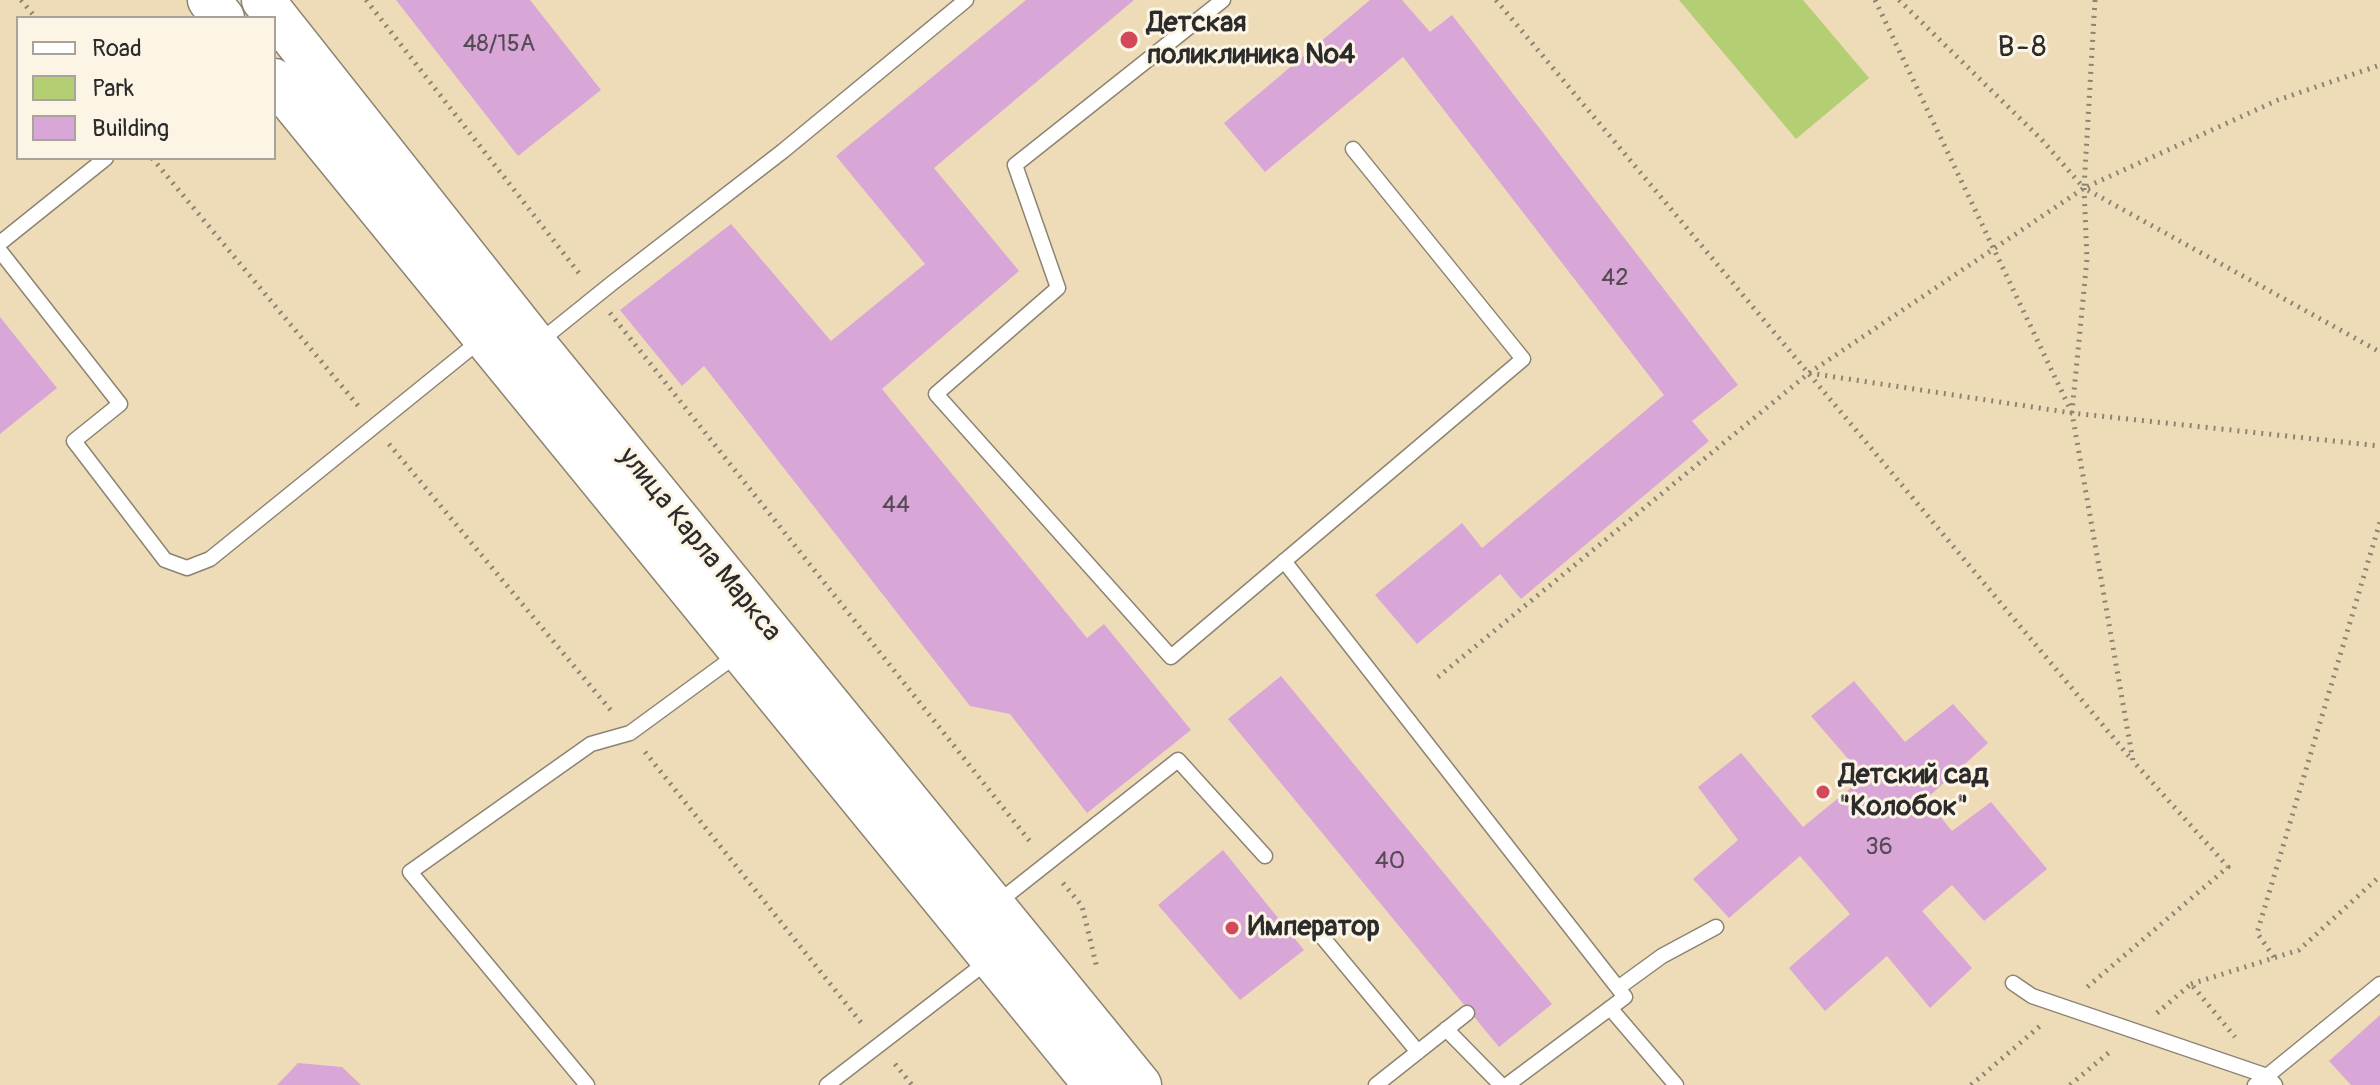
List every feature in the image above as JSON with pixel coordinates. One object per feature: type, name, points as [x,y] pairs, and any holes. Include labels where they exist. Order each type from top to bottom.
[{"type":"street","points":[[209,0],[221,16]]},
{"type":"street","name":"улица Карла Маркса","points":[[263,0],[276,16]]},
{"type":"street","name":"улица Карла Маркса","points":[[276,16],[536,345],[1140,1085]]},
{"type":"street","name":"улица Карла Маркса","points":[[276,82],[1095,1085]]},
{"type":"lane","points":[[536,345],[783,151],[966,0]]},
{"type":"lane","points":[[1223,0],[1015,165],[1058,288],[936,394],[1171,657],[1523,359],[1353,149]]},
{"type":"lane","points":[[0,243],[104,160]]},
{"type":"lane","points":[[0,251],[120,404],[74,441],[165,560],[187,568],[210,559],[484,337]]},
{"type":"lane","points":[[1284,561],[1625,997],[1504,1085],[1446,1029]]},
{"type":"lane","points":[[587,1085],[410,872],[591,744],[630,733],[741,652]]},
{"type":"lane","points":[[993,906],[1178,760],[1265,856]]},
{"type":"lane","points":[[1618,988],[1662,956],[1716,927]]},
{"type":"lane","points":[[1324,939],[1418,1052]]},
{"type":"lane","points":[[827,1085],[992,958]]},
{"type":"lane","points":[[2013,983],[2032,996],[2266,1082],[2380,984]]},
{"type":"lane","points":[[1610,1008],[1676,1085]]},
{"type":"lane","points":[[1376,1085],[1467,1013]]},
{"type":"path","points":[[21,0],[34,16]]},
{"type":"path","points":[[366,0],[596,295],[1082,906],[1100,979]]},
{"type":"path","points":[[1496,0],[2133,761],[2228,867],[1971,1085]]},
{"type":"path","points":[[1875,0],[2072,413],[2133,761]]},
{"type":"path","points":[[1899,0],[2041,139],[2084,188],[2380,352]]},
{"type":"path","points":[[2072,413],[2087,259],[2084,188],[2095,0]]},
{"type":"path","points":[[1438,677],[1809,373],[2084,188],[2278,100],[2380,65]]},
{"type":"path","points":[[154,160],[630,733],[912,1085]]},
{"type":"path","points":[[1809,373],[2072,413],[2380,446]]},
{"type":"path","points":[[2274,957],[2257,933],[2380,522]]},
{"type":"path","points":[[2191,984],[2299,950],[2380,876]]},
{"type":"green space","points":[[1679,0],[1803,0],[1869,78],[1796,139]]},
{"type":"building","points":[[396,0],[530,0],[601,90],[518,156]]},
{"type":"building","points":[[1026,0],[1134,0],[934,168],[1019,271],[882,389],[1087,638],[1104,624],[1191,730],[1087,813],[1010,714],[970,706],[704,366],[682,386],[620,310],[731,224],[831,341],[925,264],[836,156]]},
{"type":"building","points":[[1370,0],[1402,0],[1430,32],[1452,15],[1738,385],[1692,421],[1709,441],[1521,599],[1500,574],[1417,644],[1375,595],[1462,523],[1482,548],[1664,395],[1403,57],[1265,172],[1224,123]]},
{"type":"building","points":[[0,317],[57,388],[0,434]]},
{"type":"building","points":[[1281,676],[1552,1004],[1499,1047],[1228,719]]},
{"type":"building","points":[[1854,681],[1905,742],[1953,704],[1988,743],[1926,799],[1952,831],[1991,802],[2047,869],[1984,921],[1952,885],[1922,911],[1972,968],[1930,1008],[1887,956],[1825,1011],[1789,968],[1850,914],[1800,856],[1729,918],[1693,879],[1738,840],[1698,787],[1741,753],[1803,827],[1864,777],[1811,716]]},
{"type":"building","name":"Император","points":[[1223,850],[1304,950],[1240,1000],[1158,905]]},
{"type":"building","points":[[2380,1015],[2380,1085],[2351,1085],[2329,1061]]},
{"type":"building","points":[[298,1063],[342,1067],[361,1085],[277,1085]]},
{"type":"place","name":"Детская поликлиника №4","points":[[1129,40]]},
{"type":"place","name":"Детский сад \"Колобок\"","points":[[1823,792]]},
{"type":"place","name":"Император","points":[[1232,928]]},
{"type":"district","name":"В-8","points":[[2023,48]]}]
